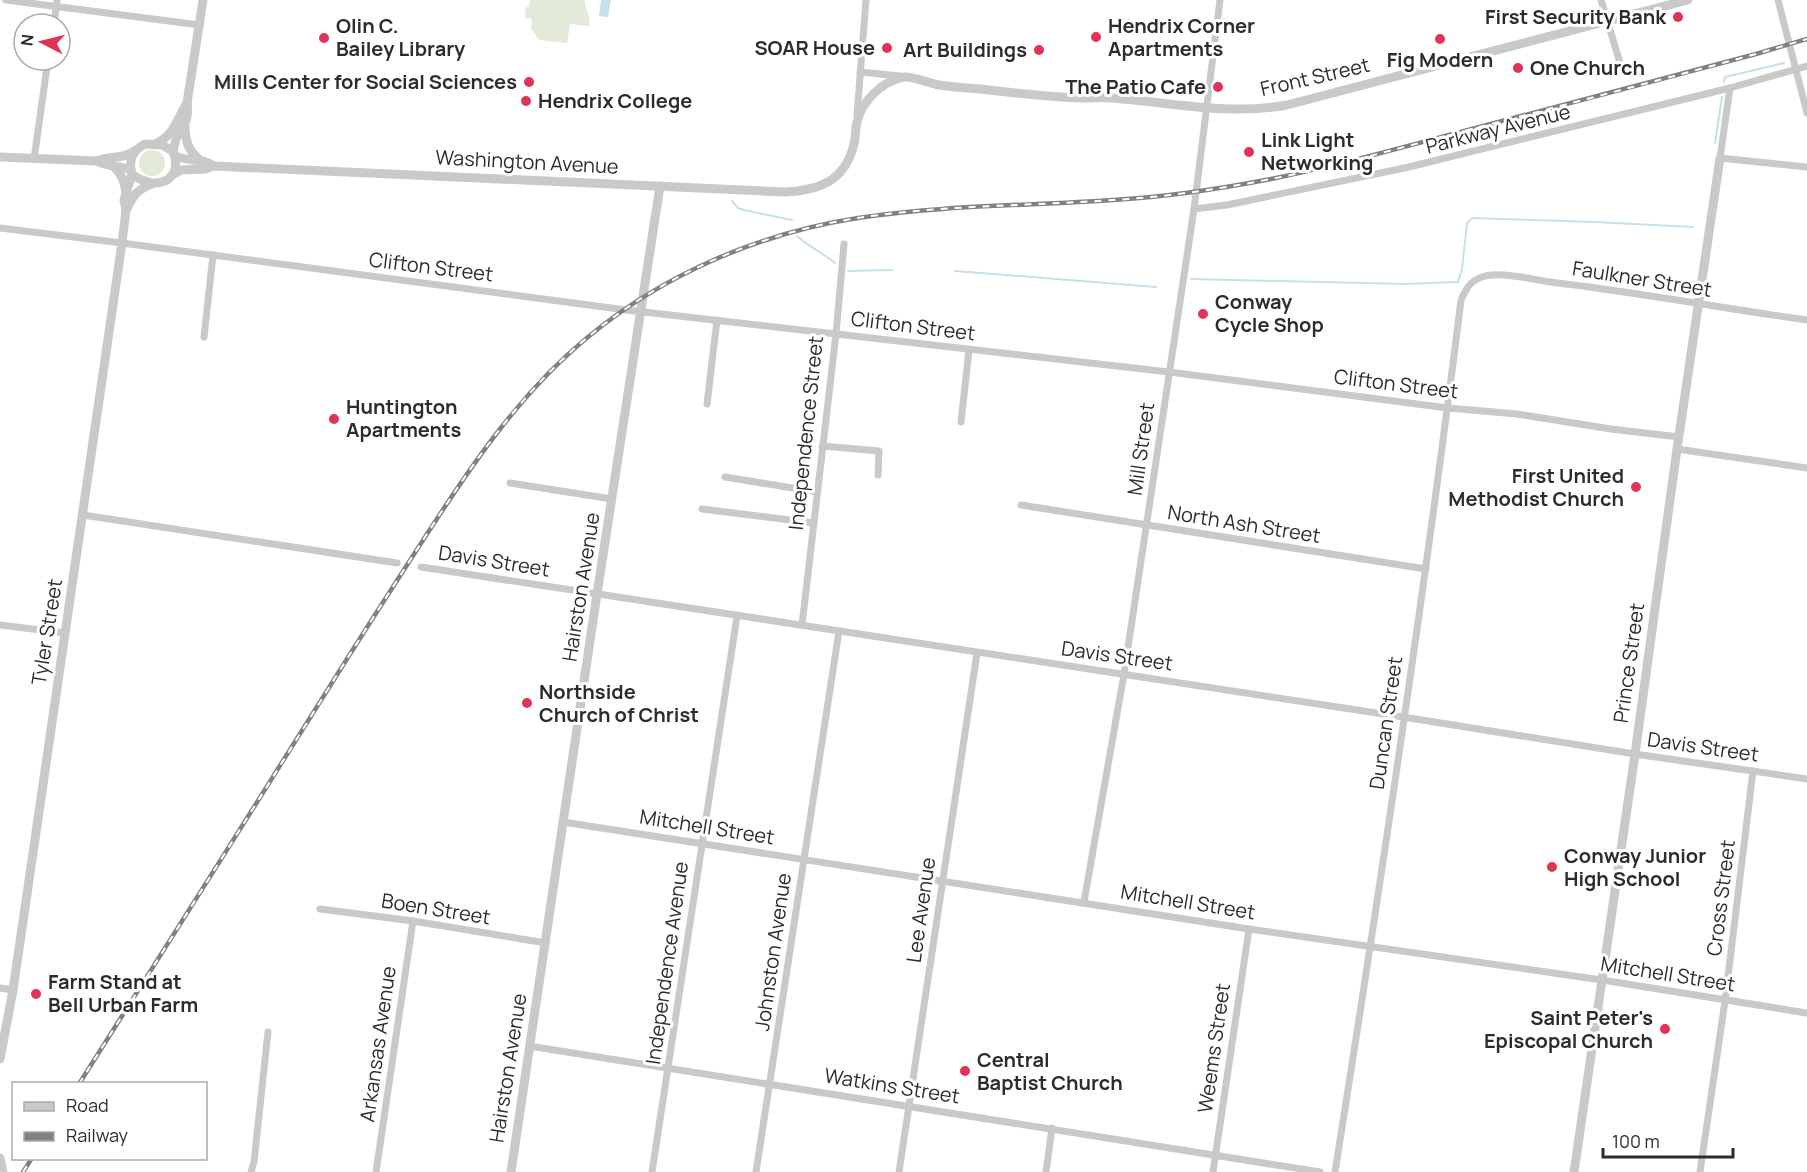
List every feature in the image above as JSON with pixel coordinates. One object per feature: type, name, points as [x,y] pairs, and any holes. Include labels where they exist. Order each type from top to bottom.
[{"type":"street","points":[[6,0],[56,4],[200,25]]},
{"type":"street","points":[[155,144],[172,132],[186,103],[203,0]]},
{"type":"street","points":[[857,121],[867,0]]},
{"type":"street","name":"Mill Street","points":[[1084,902],[1147,526],[1194,209],[1220,0]]},
{"type":"street","points":[[1601,0],[1623,73]]},
{"type":"street","name":"Front Street","points":[[860,72],[906,77],[951,86],[1084,98],[1108,97],[1206,107],[1266,109],[1688,0]]},
{"type":"street","points":[[1778,0],[1807,113]]},
{"type":"street","name":"Parkway Avenue","points":[[1194,209],[1227,206],[1405,168],[1730,88],[1807,66]]},
{"type":"street","points":[[34,159],[46,72]]},
{"type":"street","points":[[857,121],[874,93],[886,84],[906,77]]},
{"type":"street","points":[[1730,88],[1720,158],[1807,167]]},
{"type":"street","points":[[126,210],[136,192],[141,188],[166,181],[171,176],[176,164],[173,153],[177,137],[185,125],[188,113],[186,103]]},
{"type":"street","name":"Washington Avenue","points":[[171,176],[181,170],[205,169],[214,166],[786,192],[808,190],[836,177],[847,162],[854,145],[857,121]]},
{"type":"street","points":[[185,125],[187,145],[200,160]]},
{"type":"street","points":[[0,158],[97,161],[123,157],[145,144],[162,145],[173,153]]},
{"type":"street","points":[[132,172],[132,156],[136,150]]},
{"type":"street","name":"Washington Avenue","points":[[173,153],[186,160],[200,160],[214,166]]},
{"type":"street","name":"Prince Street","points":[[1574,1172],[1720,158]]},
{"type":"street","points":[[97,161],[118,166],[132,172],[142,181],[152,184]]},
{"type":"street","points":[[113,166],[120,173],[126,192]]},
{"type":"street","name":"Tyler Street","points":[[0,1059],[13,990],[83,514],[122,243],[126,210],[124,200],[132,172]]},
{"type":"street","name":"Hairston Avenue","points":[[511,1172],[660,186]]},
{"type":"street","name":"Clifton Street","points":[[0,228],[642,311],[1169,372],[1679,436]]},
{"type":"street","name":"Independence Street","points":[[802,625],[836,334],[844,244]]},
{"type":"street","points":[[204,337],[213,255]]},
{"type":"street","name":"Faulkner Street","points":[[1472,281],[1496,275],[1807,320]]},
{"type":"street","name":"Duncan Street","points":[[1335,1172],[1371,946],[1426,569],[1461,300],[1472,281]]},
{"type":"street","points":[[707,404],[717,320]]},
{"type":"street","points":[[961,422],[969,350]]},
{"type":"street","points":[[822,446],[879,451],[878,475]]},
{"type":"street","points":[[1677,449],[1807,468]]},
{"type":"street","points":[[725,477],[817,492]]},
{"type":"street","points":[[510,483],[612,499]]},
{"type":"street","name":"North Ash Street","points":[[1021,505],[1426,569]]},
{"type":"street","points":[[702,509],[814,523]]},
{"type":"street","points":[[83,514],[398,563]]},
{"type":"street","name":"Davis Street","points":[[421,567],[1807,779]]},
{"type":"street","name":"Independence Avenue","points":[[652,1172],[737,616]]},
{"type":"street","points":[[0,625],[65,633]]},
{"type":"street","name":"Johnston Avenue","points":[[756,1172],[839,631]]},
{"type":"street","name":"Lee Avenue","points":[[899,1172],[977,653]]},
{"type":"street","name":"Cross Street","points":[[1700,1172],[1725,1001],[1753,771]]},
{"type":"street","name":"Mitchell Street","points":[[563,822],[1807,1013]]},
{"type":"street","name":"Boen Street","points":[[320,909],[413,921],[546,943]]},
{"type":"street","name":"Arkansas Avenue","points":[[376,1172],[413,921]]},
{"type":"street","name":"Weems Street","points":[[1213,1172],[1249,929]]},
{"type":"street","points":[[0,988],[13,990]]},
{"type":"street","points":[[251,1172],[268,1032]]},
{"type":"street","name":"Watkins Street","points":[[529,1046],[1320,1172]]},
{"type":"street","points":[[1046,1172],[1052,1128]]},
{"type":"street","points":[[0,1158],[3,1172]]},
{"type":"green space","points":[[530,0],[585,0],[589,26],[570,24],[567,43],[539,40],[531,28],[532,19],[525,18],[526,7],[529,7]]},
{"type":"green space","points":[[152,150],[161,154],[165,163],[161,172],[152,176],[143,172],[139,163],[143,154]]},
{"type":"water","points":[[601,0],[611,0],[608,17],[599,16]]},
{"type":"waterway","points":[[1724,82],[1725,77],[1784,63]]},
{"type":"waterway","points":[[1715,143],[1722,97]]},
{"type":"waterway","points":[[732,201],[738,208],[744,210],[792,220]]},
{"type":"waterway","points":[[1191,279],[1405,284],[1458,282],[1462,269],[1467,223],[1473,218],[1693,227]]},
{"type":"waterway","points":[[797,236],[835,263]]},
{"type":"waterway","points":[[848,271],[892,270]]},
{"type":"waterway","points":[[955,271],[1156,287]]},
{"type":"railway","points":[[80,1082],[369,624],[480,455],[520,405],[564,358],[617,314],[648,294],[715,259],[785,234],[821,225],[858,218],[921,211],[1153,197],[1271,179],[1370,156],[1807,39]]},
{"type":"railway","points":[[23,1172],[31,1160]]},
{"type":"place","name":"First Security Bank","points":[[1678,17]]},
{"type":"place","name":"Hendrix Corner Apartments","points":[[1096,37]]},
{"type":"place","name":"Olin C. Bailey Library","points":[[324,38]]},
{"type":"place","name":"Fig Modern","points":[[1440,39]]},
{"type":"place","name":"SOAR House","points":[[887,48]]},
{"type":"place","name":"Art Buildings","points":[[1039,50]]},
{"type":"place","name":"One Church","points":[[1518,68]]},
{"type":"place","name":"Mills Center for Social Sciences","points":[[529,82]]},
{"type":"place","name":"The Patio Cafe","points":[[1218,87]]},
{"type":"place","name":"Hendrix College","points":[[526,101]]},
{"type":"place","name":"Link Light Networking","points":[[1249,152]]},
{"type":"place","name":"Conway Cycle Shop","points":[[1203,314]]},
{"type":"place","name":"Huntington Apartments","points":[[334,419]]},
{"type":"place","name":"First United Methodist Church","points":[[1636,487]]},
{"type":"place","name":"Northside Church of Christ","points":[[527,703]]},
{"type":"place","name":"Conway Junior High School","points":[[1552,867]]},
{"type":"place","name":"Farm Stand at Bell Urban Farm","points":[[36,994]]},
{"type":"place","name":"Saint Peter's Episcopal Church","points":[[1665,1029]]},
{"type":"place","name":"Central Baptist Church","points":[[965,1071]]}]
